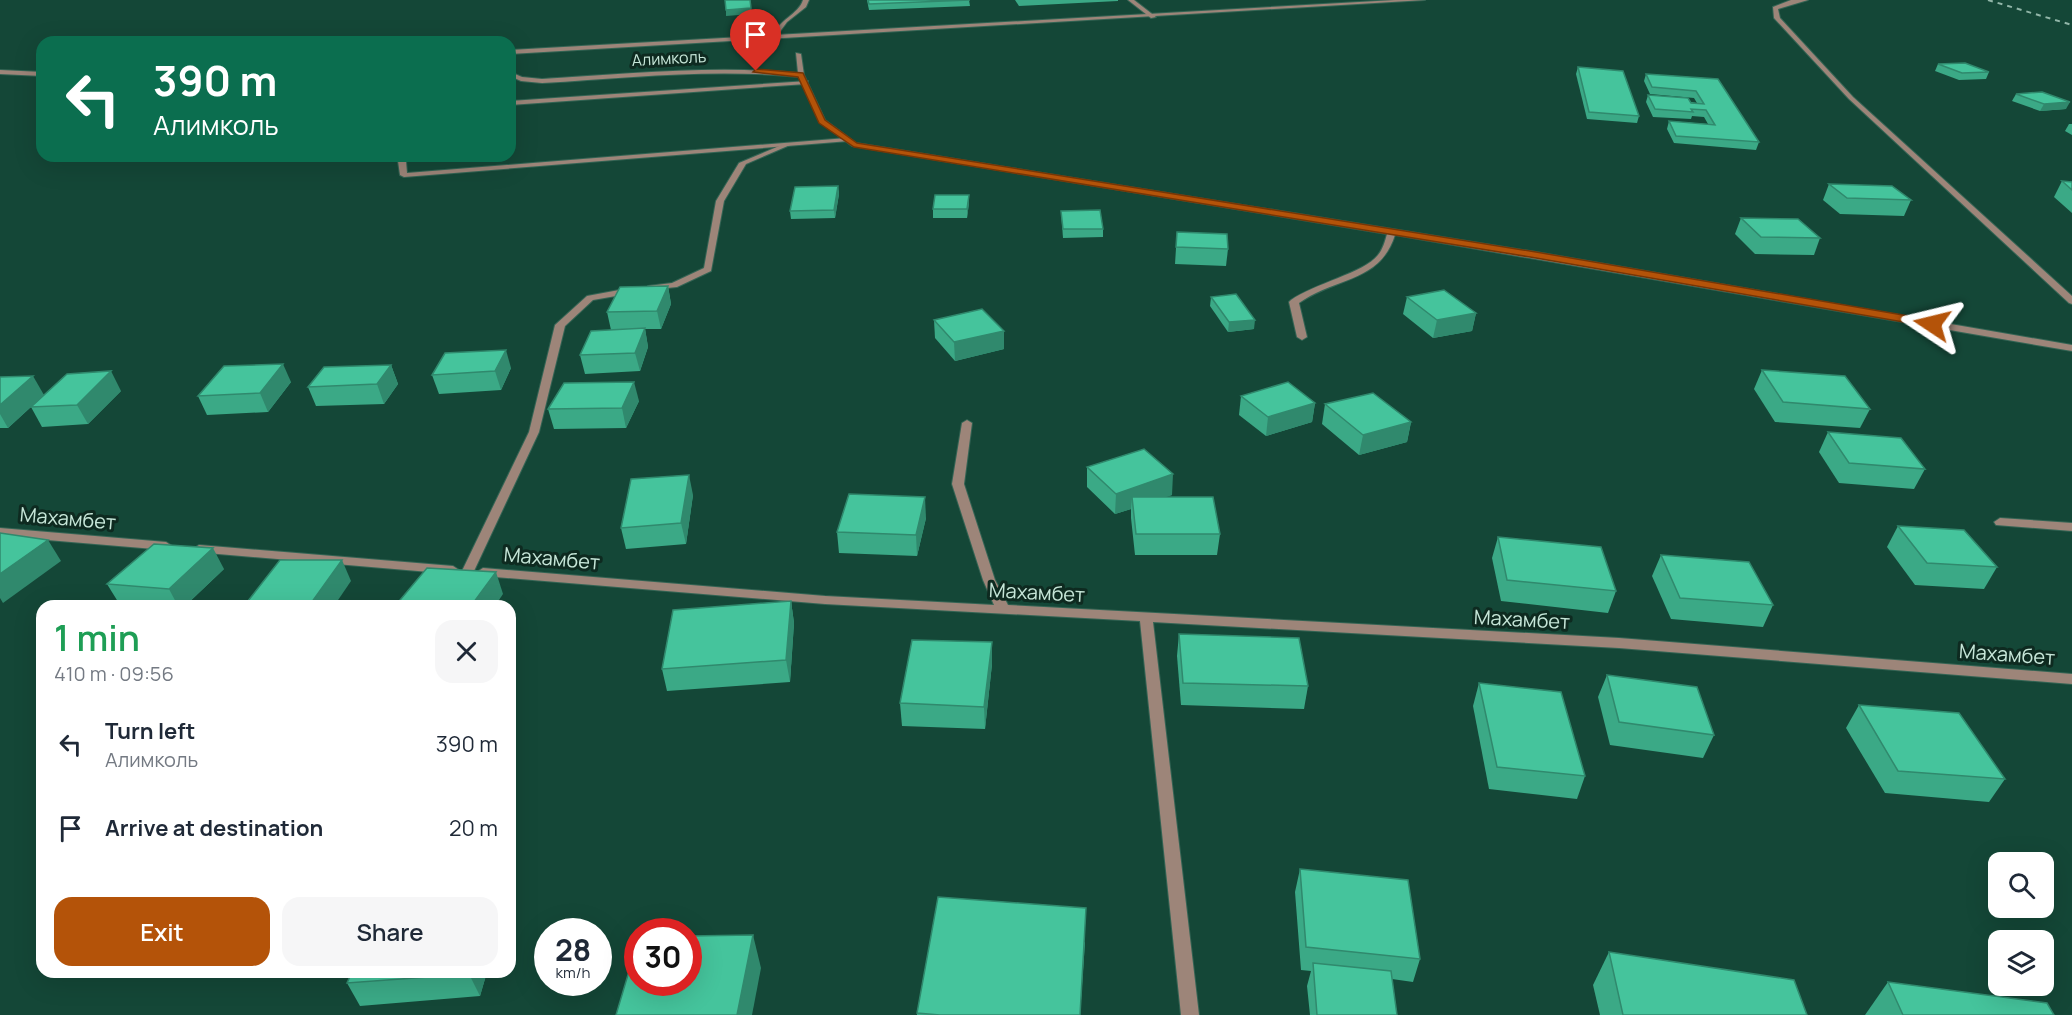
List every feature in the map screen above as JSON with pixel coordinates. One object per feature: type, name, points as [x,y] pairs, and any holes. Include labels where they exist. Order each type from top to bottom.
[{"type":"street","points":[[774,36],[785,21],[804,6],[806,0]]},
{"type":"street","points":[[1131,0],[1153,17]]},
{"type":"street","points":[[516,53],[1422,0]]},
{"type":"street","points":[[1805,0],[1775,8],[1777,18],[1851,98],[2072,301]]},
{"type":"street","points":[[798,54],[808,93],[822,121],[854,145],[1392,232],[2072,348]]},
{"type":"street","name":"Алимколь","points":[[516,77],[542,81],[723,70],[772,71],[803,78]]},
{"type":"street","points":[[0,72],[36,74]]},
{"type":"street","points":[[516,102],[803,78]]},
{"type":"street","points":[[402,162],[404,175],[533,167],[848,140]]},
{"type":"street","points":[[468,571],[534,432],[560,325],[590,298],[674,285],[708,269],[720,201],[742,163],[786,145]]},
{"type":"street","points":[[1302,337],[1294,302],[1307,291],[1343,279],[1377,260],[1386,249],[1392,232]]},
{"type":"street","points":[[967,423],[958,484],[989,580],[1003,610]]},
{"type":"street","points":[[2000,522],[2072,527]]},
{"type":"street","name":"Махамбет","points":[[0,532],[825,600],[1619,643],[2072,678]]},
{"type":"street","points":[[1146,618],[1190,1015]]},
{"type":"building","points":[[725,0],[750,0],[751,8],[726,10]]},
{"type":"building","points":[[868,0],[970,0],[869,4]]},
{"type":"building","points":[[1965,63],[1989,72],[1962,73],[1938,64]]},
{"type":"building","points":[[1578,67],[1623,71],[1639,116],[1589,112]]},
{"type":"building","points":[[1646,74],[1718,79],[1759,142],[1676,136],[1669,121],[1715,125],[1706,110],[1691,109],[1693,112],[1655,109],[1648,95],[1688,98],[1691,103],[1704,104],[1696,91],[1652,87]]},
{"type":"building","points":[[2042,92],[2070,102],[2044,104],[2016,94]]},
{"type":"building","points":[[2062,181],[2072,182],[2072,190]]},
{"type":"building","points":[[1829,184],[1892,186],[1911,200],[1847,198]]},
{"type":"building","points":[[838,186],[834,210],[790,211],[795,187]]},
{"type":"building","points":[[935,195],[969,195],[967,209],[933,209]]},
{"type":"building","points":[[1100,210],[1103,229],[1063,229],[1061,211]]},
{"type":"building","points":[[1741,218],[1798,219],[1820,238],[1761,237]]},
{"type":"building","points":[[1177,232],[1227,234],[1228,249],[1176,247]]},
{"type":"building","points":[[668,286],[657,311],[607,312],[620,287]]},
{"type":"building","points":[[1444,290],[1476,313],[1437,320],[1407,297]]},
{"type":"building","points":[[1236,294],[1255,320],[1229,322],[1211,297]]},
{"type":"building","points":[[982,309],[1004,331],[954,342],[934,320]]},
{"type":"building","points":[[645,328],[635,353],[580,355],[591,331]]},
{"type":"building","points":[[506,350],[495,371],[432,375],[445,353]]},
{"type":"building","points":[[283,364],[260,393],[198,396],[224,366]]},
{"type":"building","points":[[391,365],[377,384],[308,387],[324,367]]},
{"type":"building","points":[[1762,370],[1845,376],[1870,409],[1783,402]]},
{"type":"building","points":[[111,371],[77,405],[31,407],[67,374]]},
{"type":"building","points":[[33,376],[0,405],[0,377]]},
{"type":"building","points":[[634,382],[622,408],[548,409],[564,383]]},
{"type":"building","points":[[1288,382],[1315,403],[1268,417],[1241,396]]},
{"type":"building","points":[[1373,393],[1411,422],[1363,435],[1325,404]]},
{"type":"building","points":[[1828,432],[1901,438],[1925,469],[1849,463]]},
{"type":"building","points":[[1144,449],[1173,474],[1116,494],[1087,467]]},
{"type":"building","points":[[689,475],[681,523],[621,528],[631,479]]},
{"type":"building","points":[[849,494],[925,497],[916,535],[837,532]]},
{"type":"building","points":[[1132,497],[1213,497],[1220,534],[1136,534]]},
{"type":"building","points":[[1898,526],[1964,530],[1997,567],[1927,563]]},
{"type":"building","points":[[0,533],[48,540],[0,574]]},
{"type":"building","points":[[1498,537],[1601,547],[1616,591],[1507,580]]},
{"type":"building","points":[[154,544],[213,548],[169,589],[107,584]]},
{"type":"building","points":[[1661,555],[1749,562],[1773,605],[1680,598]]},
{"type":"building","points":[[280,560],[342,560],[313,600],[249,600]]},
{"type":"building","points":[[427,568],[496,572],[475,600],[400,600]]},
{"type":"building","points":[[791,601],[786,660],[662,669],[673,610]]},
{"type":"building","points":[[1179,634],[1299,638],[1308,686],[1183,683]]},
{"type":"building","points":[[912,640],[992,642],[984,707],[900,703]]},
{"type":"building","points":[[1607,675],[1697,687],[1714,735],[1619,722]]},
{"type":"building","points":[[1479,683],[1561,692],[1585,776],[1497,767]]},
{"type":"building","points":[[1859,705],[1959,713],[2005,779],[1898,771]]},
{"type":"building","points":[[1300,869],[1408,880],[1420,959],[1306,947]]},
{"type":"building","points":[[938,897],[1086,908],[1080,1015],[917,1013]]},
{"type":"building","points":[[753,935],[737,1015],[616,1015],[624,988],[624,996],[702,996],[702,936]]},
{"type":"building","points":[[1609,952],[1794,980],[1807,1015],[1623,1015]]},
{"type":"building","points":[[1313,963],[1391,971],[1397,1015],[1317,1015]]},
{"type":"building","points":[[349,978],[415,978],[347,983]]},
{"type":"building","points":[[1888,982],[2047,1003],[2054,1015],[1903,1015]]},
{"type":"railway","points":[[1988,0],[2072,25]]},
{"type":"route","points":[[756,71],[801,75],[822,121],[854,145],[1536,255],[1932,324]]}]
